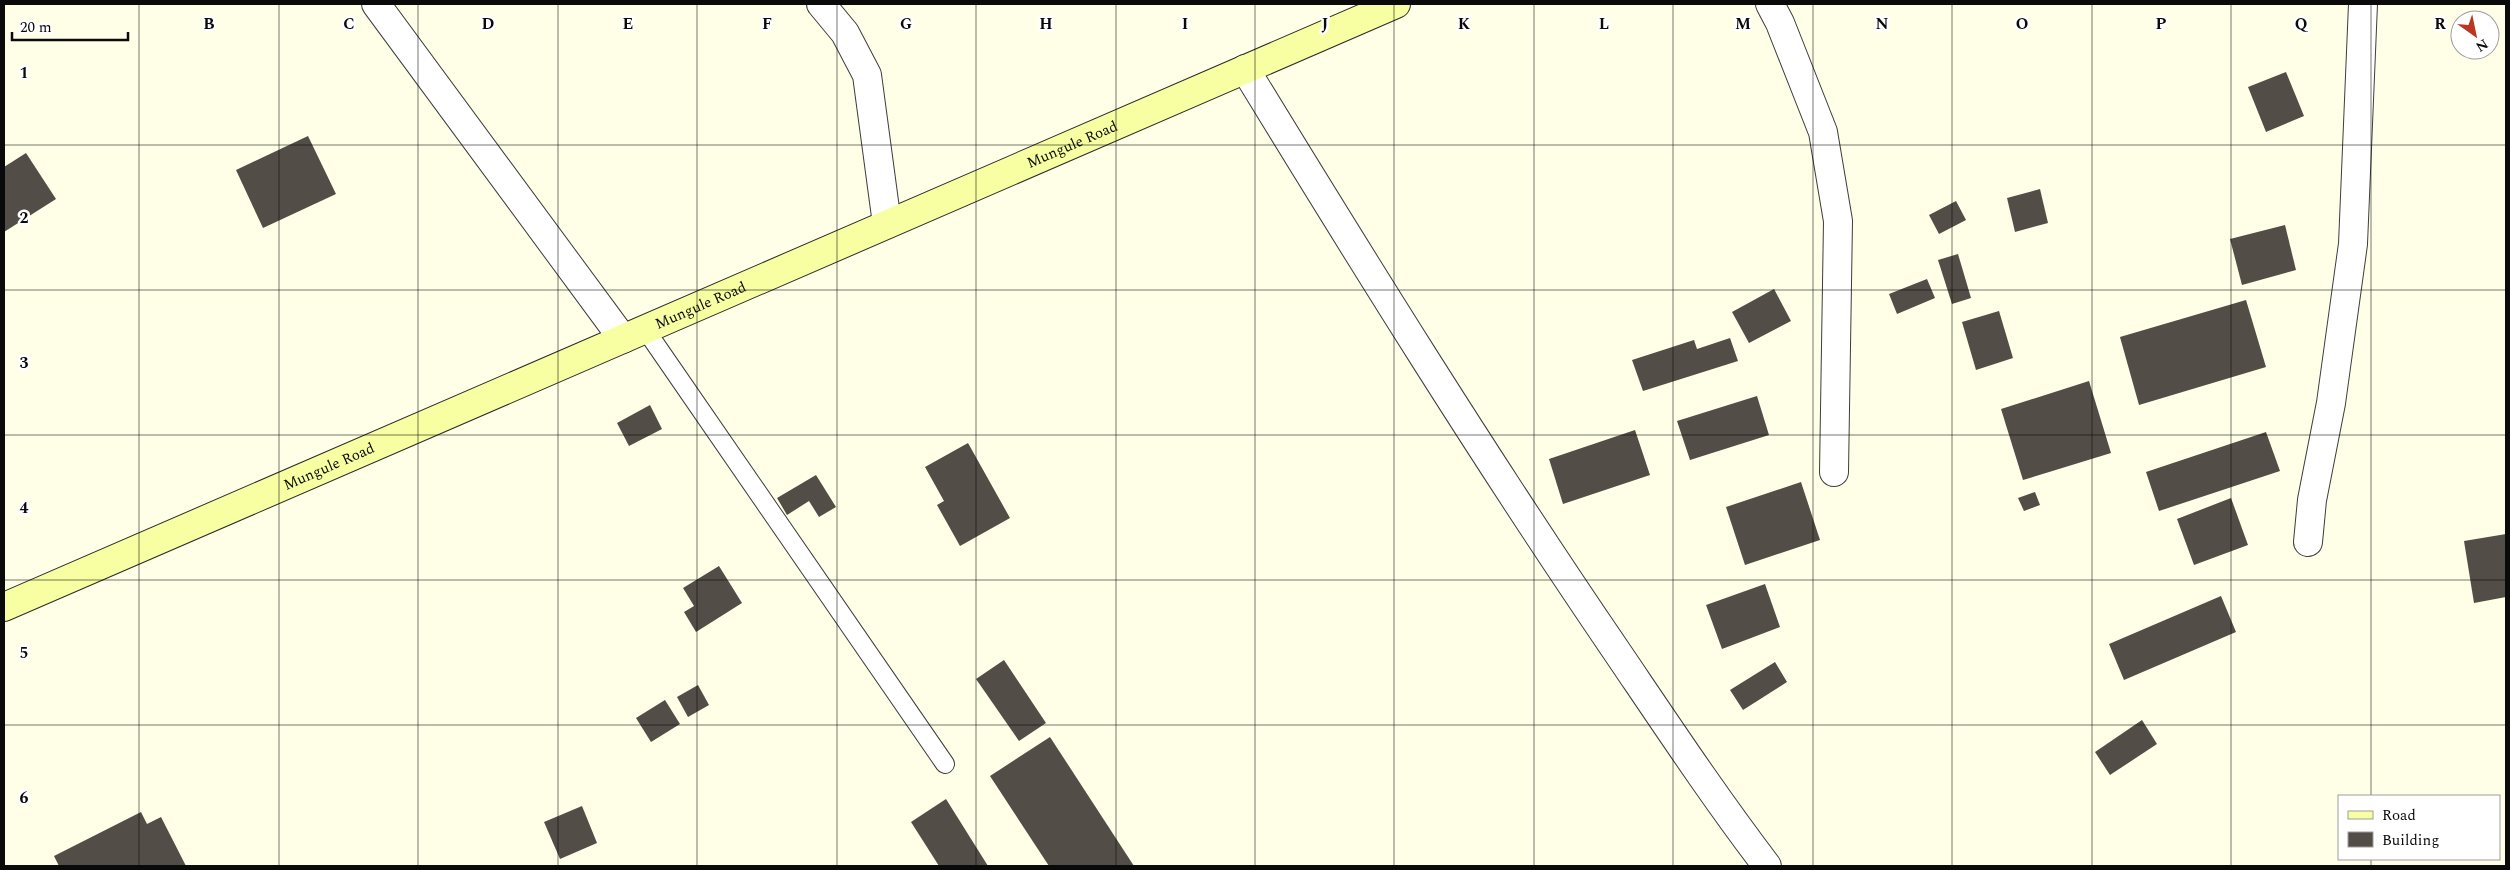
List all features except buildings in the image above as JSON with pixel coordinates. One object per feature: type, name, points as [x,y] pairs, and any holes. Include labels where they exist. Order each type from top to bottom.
[{"type":"street","points":[[376,4],[634,334]]},
{"type":"street","points":[[821,4],[844,33],[867,76],[887,224]]},
{"type":"street","name":"Mungule Road","points":[[4,607],[1396,4]]},
{"type":"street","points":[[1770,4],[1780,24],[1823,132],[1838,221],[1834,472]]},
{"type":"street","points":[[2308,542],[2312,500],[2331,404],[2353,244],[2363,4]]},
{"type":"street","points":[[1245,69],[1395,314],[1530,525],[1714,795],[1767,866]]},
{"type":"lane","points":[[634,334],[944,764]]}]
